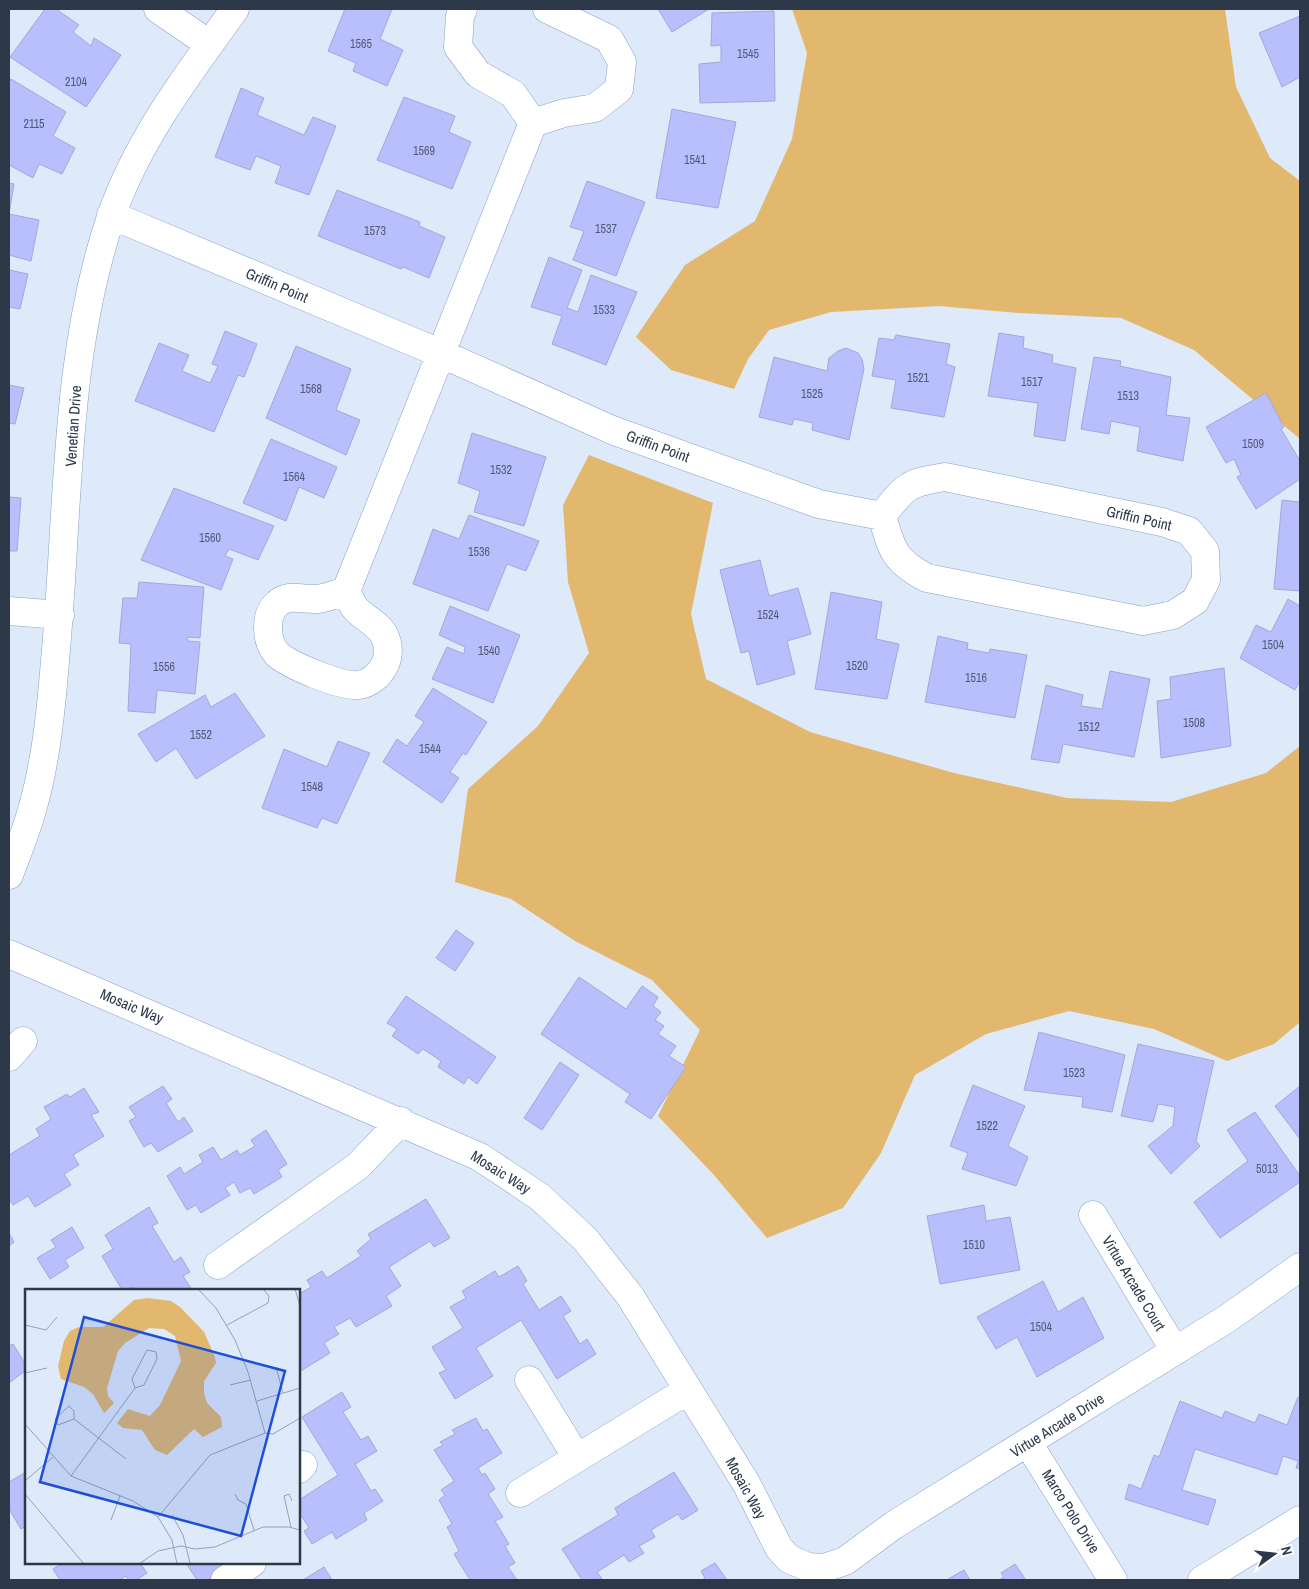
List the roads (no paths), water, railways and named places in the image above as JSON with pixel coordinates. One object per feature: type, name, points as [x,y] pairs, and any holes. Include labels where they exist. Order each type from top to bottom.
[{"type":"street","points":[[158,9],[210,44]]},
{"type":"street","name":"Venetian Drive","points":[[9,875],[33,810],[47,735],[60,615],[77,374],[92,287],[111,215],[134,164],[164,109],[235,9]]},
{"type":"street","points":[[463,9],[460,16],[458,47],[478,74],[513,94],[533,123]]},
{"type":"street","points":[[533,123],[564,113],[596,108],[619,89],[622,62],[609,39],[547,9]]},
{"type":"street","points":[[346,591],[533,123]]},
{"type":"street","name":"Griffin Point","points":[[111,215],[442,354],[612,430],[819,504],[882,516]]},
{"type":"street","name":"Griffin Point","points":[[945,477],[1162,522],[1189,531],[1205,551],[1206,580],[1195,601],[1173,615],[1143,621],[927,578],[907,568],[892,548],[882,516],[900,493],[916,482],[945,477]]},
{"type":"street","points":[[9,611],[60,615]]},
{"type":"street","name":"Mosaic Way","points":[[9,954],[480,1156],[540,1197],[585,1239],[630,1296],[746,1483],[779,1548],[789,1559],[808,1574]]},
{"type":"street","points":[[218,1266],[358,1166],[400,1121]]},
{"type":"street","name":"Virtue Arcade Court","points":[[1093,1215],[1175,1351]]},
{"type":"street","name":"Virtue Arcade Drive","points":[[808,1574],[845,1561],[894,1525],[1228,1318],[1298,1272]]},
{"type":"street","points":[[529,1380],[577,1458]]},
{"type":"street","points":[[520,1493],[688,1390]]},
{"type":"street","name":"Marco Polo Drive","points":[[1028,1442],[1113,1580]]},
{"type":"street","points":[[1202,1580],[1300,1520]]},
{"type":"street","points":[[225,1580],[250,1564]]}]
